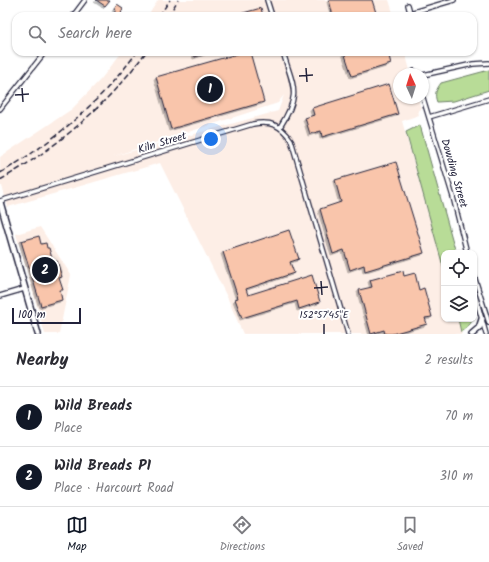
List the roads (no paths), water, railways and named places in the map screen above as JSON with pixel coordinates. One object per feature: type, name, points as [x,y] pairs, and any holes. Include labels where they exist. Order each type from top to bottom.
[{"type":"main road","points":[[0,201],[38,334]]},
{"type":"main road","points":[[472,334],[479,328],[482,320]]},
{"type":"street","points":[[76,12],[86,0]]},
{"type":"street","points":[[266,0],[271,12]]},
{"type":"street","points":[[420,12],[454,0]]},
{"type":"street","points":[[408,5],[410,12]]},
{"type":"street","points":[[0,109],[42,56]]},
{"type":"street","points":[[284,56],[294,96],[291,109],[280,127],[291,140],[348,334]]},
{"type":"street","points":[[429,74],[473,64],[489,64]]},
{"type":"street","points":[[429,117],[489,98]]},
{"type":"street","name":"Dowding Street","points":[[425,104],[454,197],[466,250]]},
{"type":"street","name":"Kiln Street","points":[[0,201],[253,124],[264,122],[280,127]]},
{"type":"street","points":[[477,285],[489,323]]},
{"type":"street","points":[[0,296],[24,289]]},
{"type":"street","points":[[477,302],[486,334]]},
{"type":"railway","points":[[162,12],[170,0]]},
{"type":"railway","points":[[170,12],[178,0]]},
{"type":"railway","points":[[0,173],[39,148],[75,120],[108,87],[134,56]]},
{"type":"railway","points":[[0,180],[41,154],[80,124],[115,90],[143,56]]},
{"type":"place","name":"Wild Breads","points":[[210,89]]},
{"type":"place","name":"Wild Breads P1","points":[[45,270]]}]
